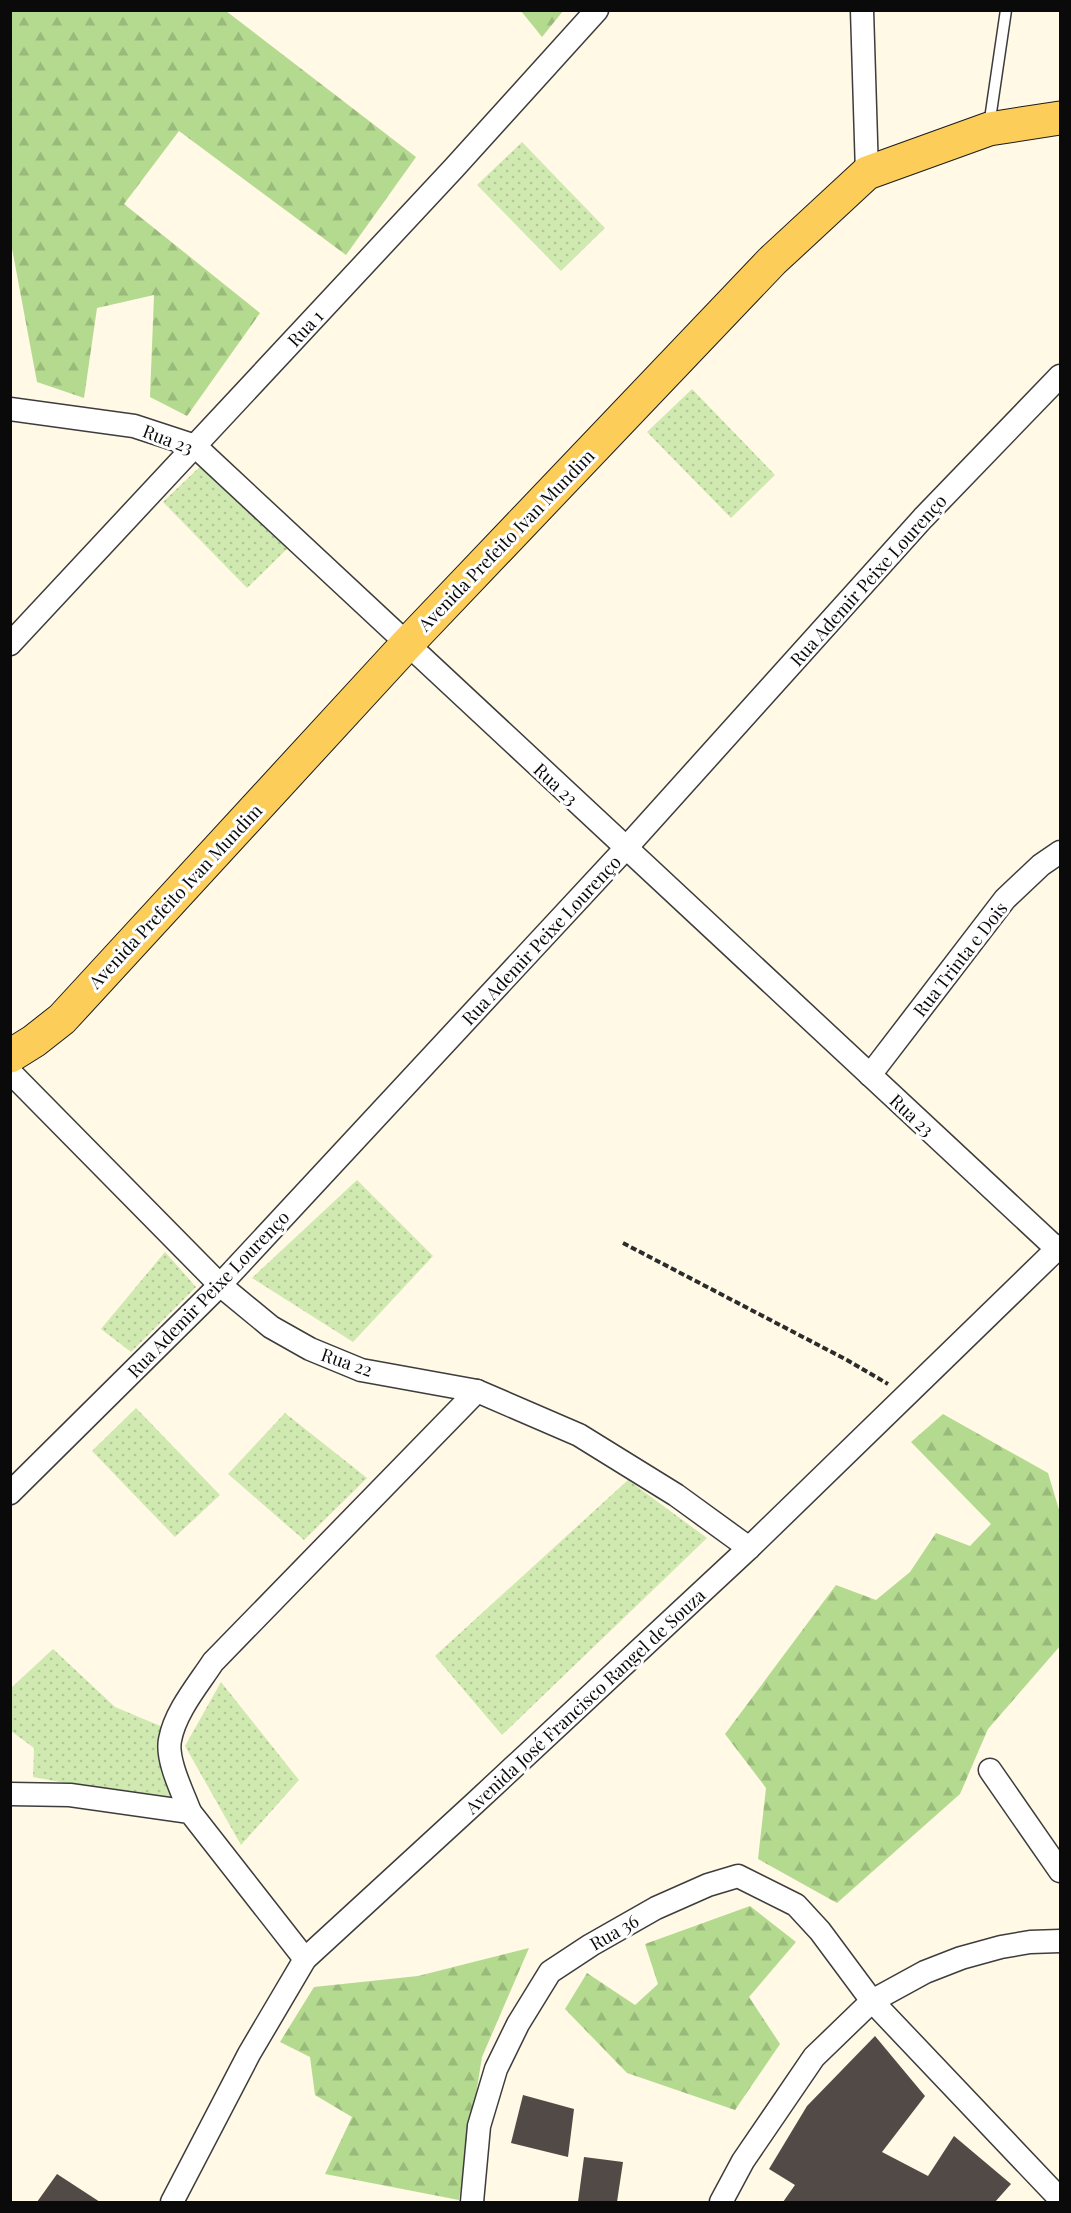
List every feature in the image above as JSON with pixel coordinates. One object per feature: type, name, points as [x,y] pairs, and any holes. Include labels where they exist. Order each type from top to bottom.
[{"type":"main road","name":"Avenida Prefeito Ivan Mundim","points":[[10,1056],[62,1019],[407,644],[772,261],[867,173],[988,129],[1060,118]]},
{"type":"street","name":"Rua 1","points":[[10,644],[597,10]]},
{"type":"street","points":[[862,10],[867,173]]},
{"type":"street","name":"Rua Ademir Peixe Lourenço","points":[[10,1493],[220,1285],[626,848],[923,518],[1060,376]]},
{"type":"street","name":"Rua 23","points":[[10,409],[134,426],[195,446],[1059,1248]]},
{"type":"street","name":"Rua Trinta e Dois","points":[[870,1075],[1005,899],[1041,865],[1060,852]]},
{"type":"street","name":"Rua 22","points":[[10,1072],[220,1285],[271,1327],[310,1349],[361,1370],[477,1391],[579,1435],[676,1495],[749,1548]]},
{"type":"street","name":"Avenida José Francisco Rangel de Souza","points":[[172,2202],[249,2054],[305,1959],[749,1548],[1059,1248]]},
{"type":"street","points":[[305,1959],[190,1812],[172,1764],[170,1741],[181,1713],[213,1662],[477,1391]]},
{"type":"street","points":[[990,1770],[1060,1871]]},
{"type":"street","points":[[10,1794],[70,1795],[190,1812]]},
{"type":"street","name":"Rua 36","points":[[472,2202],[479,2126],[496,2069],[518,2024],[550,1972],[591,1945],[656,1908],[738,1876],[796,1905],[820,1931],[872,2001],[1060,2199]]},
{"type":"street","points":[[721,2202],[743,2161],[814,2057],[872,2001],[925,1972],[961,1958],[1030,1942],[1060,1941]]},
{"type":"lane","points":[[988,129],[1006,10]]},
{"type":"path","points":[[623,1243],[847,1360],[906,1395]]},
{"type":"green space","points":[[10,11],[226,11],[416,157],[346,255],[179,131],[124,204],[260,313],[187,416],[150,397],[154,295],[97,308],[84,398],[37,382],[11,243]]},
{"type":"green space","points":[[521,11],[563,11],[542,37]]},
{"type":"green space","points":[[522,142],[605,228],[561,271],[477,185]]},
{"type":"green space","points":[[692,389],[775,475],[731,518],[647,432]]},
{"type":"green space","points":[[208,459],[291,545],[247,588],[163,502]]},
{"type":"green space","points":[[357,1180],[433,1256],[353,1342],[252,1278]]},
{"type":"green space","points":[[165,1252],[196,1287],[131,1352],[101,1329]]},
{"type":"green space","points":[[136,1408],[220,1495],[175,1537],[92,1451]]},
{"type":"green space","points":[[285,1413],[367,1478],[304,1540],[228,1474]]},
{"type":"green space","points":[[943,1414],[1048,1473],[1060,1513],[1060,1646],[988,1729],[960,1794],[837,1903],[758,1859],[766,1788],[725,1734],[836,1585],[876,1600],[910,1572],[936,1533],[970,1546],[991,1524],[911,1442]]},
{"type":"green space","points":[[628,1480],[707,1538],[502,1735],[435,1656]]},
{"type":"green space","points":[[53,1649],[115,1707],[165,1728],[173,1803],[33,1777],[34,1748],[11,1731],[11,1688]]},
{"type":"green space","points":[[221,1682],[299,1780],[241,1845],[185,1746]]},
{"type":"green space","points":[[750,1906],[796,1942],[749,1997],[780,2044],[735,2110],[627,2073],[565,2009],[587,1973],[635,2005],[658,1984],[645,1944]]},
{"type":"green space","points":[[529,1948],[482,2057],[459,2200],[325,2174],[352,2117],[315,2095],[310,2057],[280,2042],[314,1987],[418,1976]]},
{"type":"building","points":[[875,2036],[925,2096],[882,2152],[928,2176],[954,2136],[1011,2184],[995,2202],[783,2202],[795,2185],[769,2169],[807,2106]]},
{"type":"building","points":[[523,2095],[574,2109],[568,2157],[511,2143]]},
{"type":"building","points":[[584,2157],[623,2162],[617,2202],[578,2202]]},
{"type":"building","points":[[57,2174],[100,2202],[37,2202]]}]
